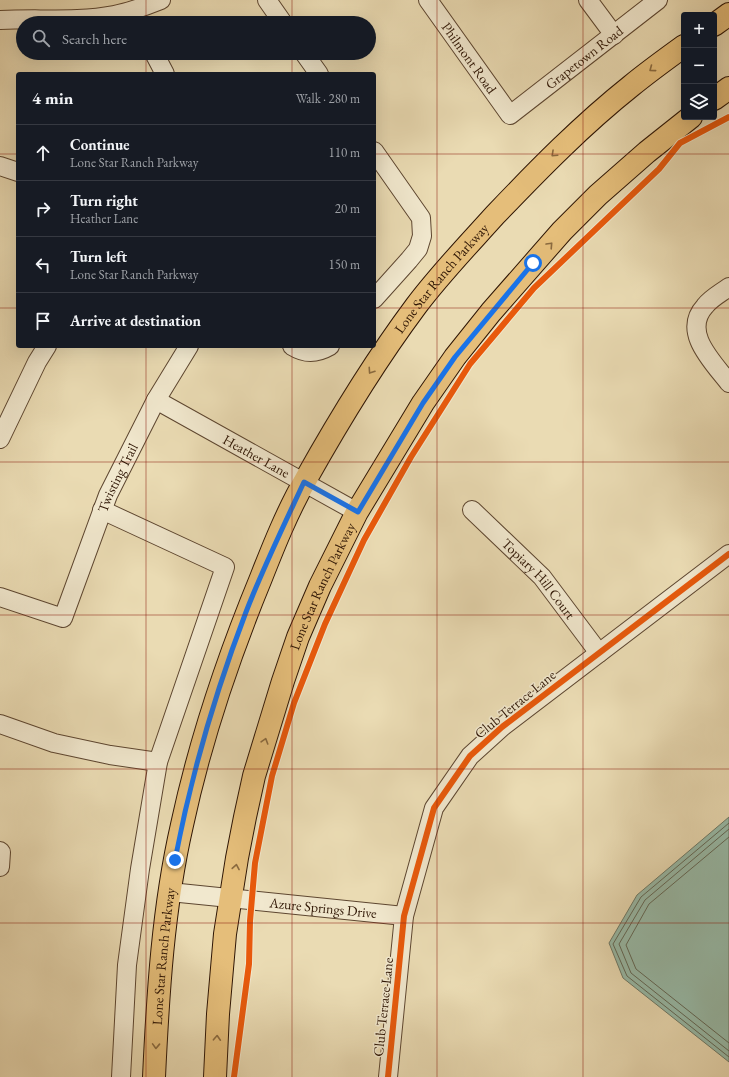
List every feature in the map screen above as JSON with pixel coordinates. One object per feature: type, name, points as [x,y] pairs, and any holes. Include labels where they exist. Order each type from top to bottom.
[{"type":"main road","points":[[717,23],[729,14]]},
{"type":"main road","name":"Lone Star Ranch Parkway","points":[[154,1077],[160,980],[170,892],[181,826],[209,722],[246,613],[272,551],[304,482],[354,396],[415,308],[444,270],[541,167],[573,136],[629,87],[681,48]]},
{"type":"main road","points":[[717,97],[729,88]]},
{"type":"main road","name":"Lone Star Ranch Parkway","points":[[215,1077],[221,973],[230,898],[254,776],[298,637],[320,586],[358,512],[423,403],[455,357],[496,306],[543,252],[598,195],[686,120]]},
{"type":"street","points":[[105,16],[138,16],[161,0]]},
{"type":"street","points":[[267,0],[278,16]]},
{"type":"street","name":"Philmont Road","points":[[428,0],[510,115]]},
{"type":"street","points":[[588,0],[614,35]]},
{"type":"street","name":"Grapetown Road","points":[[510,115],[658,0]]},
{"type":"street","points":[[0,20],[16,20]]},
{"type":"street","points":[[158,60],[164,72]]},
{"type":"street","points":[[309,60],[318,72]]},
{"type":"street","points":[[376,154],[421,218],[422,236],[418,249],[376,297]]},
{"type":"street","points":[[0,166],[16,171]]},
{"type":"street","points":[[729,287],[706,304],[700,311],[696,325],[697,337],[703,348],[729,383]]},
{"type":"street","points":[[0,439],[37,362],[46,348]]},
{"type":"street","name":"Twisting Trail","points":[[0,597],[63,618],[108,495],[156,400],[187,348]]},
{"type":"street","points":[[296,348],[305,352],[319,351],[326,348]]},
{"type":"street","name":"Heather Lane","points":[[156,400],[358,512]]},
{"type":"street","points":[[102,510],[225,567],[158,762],[140,869],[127,965],[120,1077]]},
{"type":"street","name":"Topiary Hill Court","points":[[472,510],[542,577],[599,653]]},
{"type":"street","name":"Club Terrace Lane","points":[[388,1077],[404,916],[434,808],[470,756],[502,727],[729,554]]},
{"type":"street","points":[[0,724],[54,743],[110,755],[158,762]]},
{"type":"street","name":"Azure Springs Drive","points":[[170,892],[404,916]]},
{"type":"water","points":[[729,817],[729,1062],[623,978],[609,943],[637,895]]},
{"type":"cycle path","points":[[234,1077],[249,964],[250,921],[255,863],[272,776],[294,703],[325,624],[364,540],[411,457],[470,364],[534,288],[659,169],[680,143],[729,117]]},
{"type":"cycle path","points":[[388,1077],[404,916],[434,808],[470,756],[502,727],[729,554]]},
{"type":"route","points":[[175,860],[181,826],[209,722],[246,613],[272,551],[304,482],[358,512],[423,403],[455,357],[533,263]]}]
